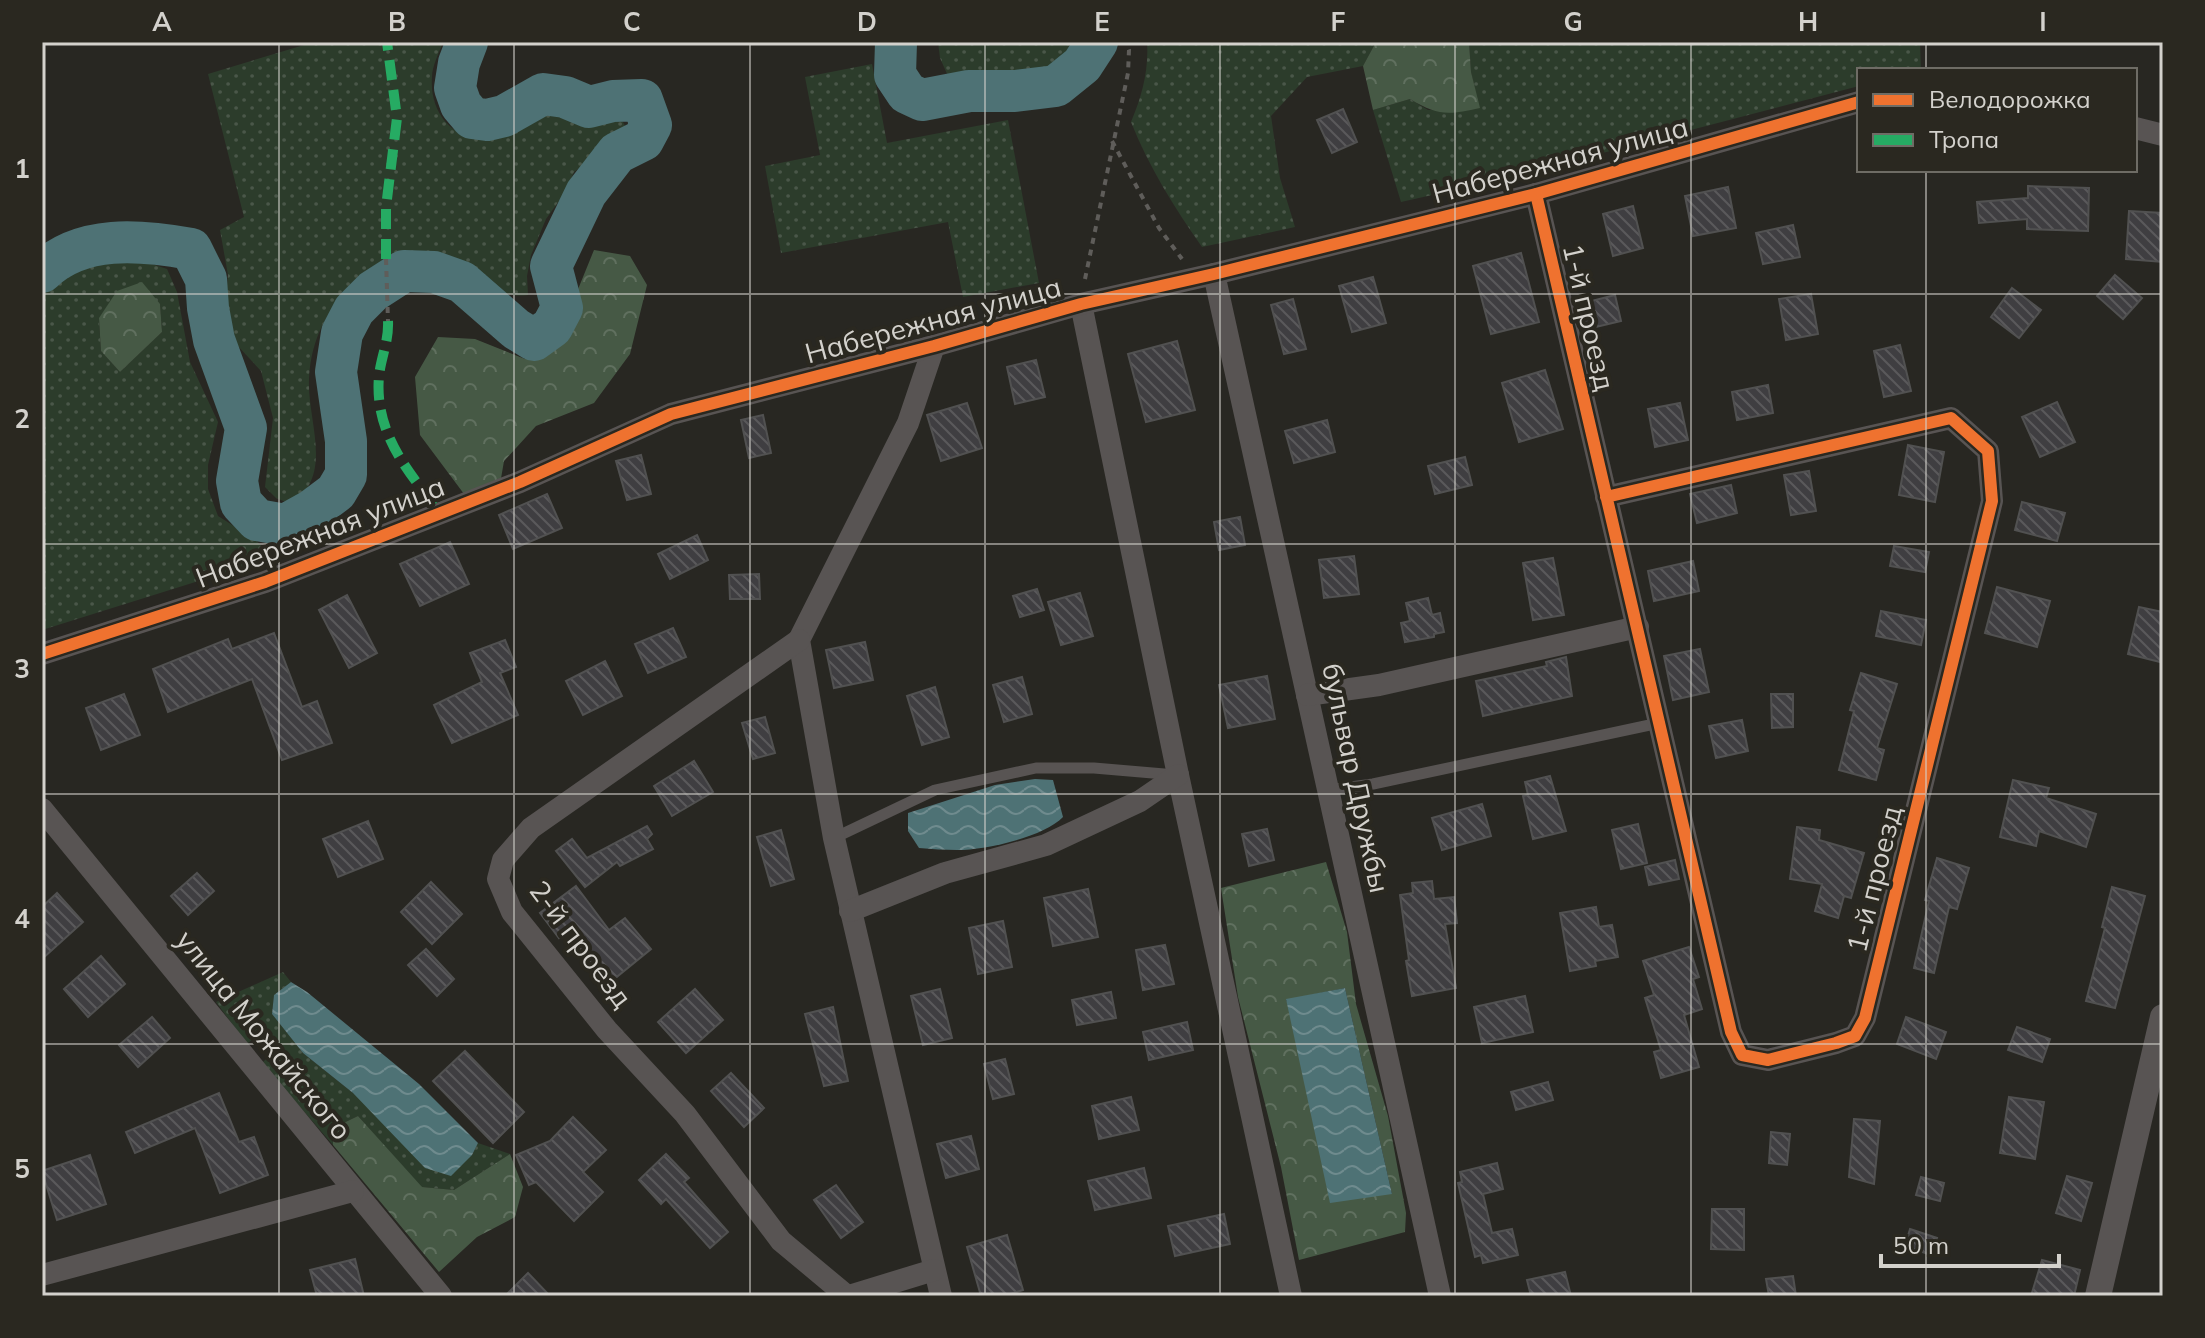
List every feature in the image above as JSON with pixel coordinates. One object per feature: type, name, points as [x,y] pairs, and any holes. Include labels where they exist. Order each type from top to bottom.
[{"type":"street","name":"Набережная улица","points":[[42,654],[265,582],[520,482],[671,414],[934,346],[1081,304],[1536,194],[1857,103]]},
{"type":"street","points":[[2137,128],[2163,135]]},
{"type":"street","name":"1-й проезд","points":[[1536,194],[1606,497],[1638,627],[1731,1032],[1742,1055],[1768,1060],[1855,1036],[1865,1018],[1992,501],[1988,451],[1951,418],[1606,497]]},
{"type":"street","name":"бульвар Дружбы","points":[[1205,276],[1307,695],[1440,1296]]},
{"type":"street","points":[[1081,304],[1178,775],[1291,1296]]},
{"type":"street","name":"2-й проезд","points":[[934,346],[908,423],[799,640],[531,828],[503,860],[498,879],[512,912],[607,1030],[685,1114],[781,1241],[848,1296],[934,1270]]},
{"type":"street","points":[[1307,695],[1379,685],[1638,627]]},
{"type":"street","points":[[799,640],[834,838],[941,1296]]},
{"type":"street","points":[[850,911],[945,873],[1046,845],[1140,801],[1178,775]]},
{"type":"street","name":"улица Можайского","points":[[42,809],[441,1296]]},
{"type":"street","points":[[2098,1296],[2163,1017]]},
{"type":"street","points":[[42,1275],[353,1191]]},
{"type":"lane","points":[[1328,790],[1373,784],[1659,723]]},
{"type":"lane","points":[[834,838],[935,790],[1036,768],[1094,768],[1178,775]]},
{"type":"path","points":[[1081,304],[1128,73],[1129,50],[1126,42]]},
{"type":"path","points":[[1112,141],[1159,228],[1205,276]]},
{"type":"path","points":[[386,259],[388,321]]},
{"type":"green space","points":[[314,42],[443,42],[434,64],[432,90],[439,113],[455,130],[465,135],[477,138],[498,135],[537,115],[553,111],[577,116],[611,113],[621,119],[625,126],[599,153],[574,172],[564,194],[546,219],[531,255],[527,276],[528,295],[508,294],[466,271],[414,254],[381,266],[339,300],[323,324],[310,364],[309,396],[316,463],[304,492],[291,504],[276,498],[265,487],[273,418],[261,371],[237,345],[225,305],[228,275],[220,230],[244,217],[208,74]]},
{"type":"green space","points":[[938,42],[1081,42],[1065,64],[1044,72],[982,71],[948,76],[940,58]]},
{"type":"green space","points":[[1147,42],[1376,42],[1363,66],[1307,77],[1271,116],[1280,178],[1295,227],[1202,247],[1163,186],[1131,122],[1144,83]]},
{"type":"green space","points":[[1376,42],[1469,42],[1471,72],[1480,108],[1444,112],[1428,109],[1410,99],[1373,110],[1363,66]]},
{"type":"green space","points":[[1469,42],[1920,42],[1921,68],[1857,68],[1857,87],[1499,180],[1401,202],[1373,110],[1410,99],[1428,110],[1479,108],[1471,72]]},
{"type":"green space","points":[[872,64],[887,143],[1008,120],[1039,283],[963,297],[948,222],[781,253],[765,166],[820,155],[805,77]]},
{"type":"green space","points":[[594,250],[630,256],[647,285],[630,354],[594,403],[536,426],[504,461],[499,490],[470,502],[420,435],[415,377],[438,337],[475,339],[525,359],[547,345],[570,309]]},
{"type":"green space","points":[[127,260],[167,269],[177,292],[190,362],[218,422],[208,465],[208,489],[218,516],[256,540],[272,558],[42,630],[42,291],[52,281],[72,270]],"holes":[[[117,292],[160,304],[162,332],[120,372],[101,351],[99,319]]]},
{"type":"green space","points":[[142,282],[160,304],[162,332],[120,372],[101,351],[99,318],[117,291]]},
{"type":"green space","points":[[1326,862],[1347,932],[1356,1004],[1388,1116],[1406,1213],[1405,1232],[1299,1260],[1281,1167],[1238,997],[1221,888]],"holes":[[[1345,988],[1391,1194],[1286,1000]]]},
{"type":"green space","points":[[283,972],[291,982],[274,995],[272,1014],[303,1053],[353,1093],[472,1155],[478,1143],[510,1154],[454,1190],[421,1187],[358,1116],[333,1128],[333,1145],[262,1063],[271,1054],[256,1036],[247,1044],[216,1002]]},
{"type":"green space","points":[[358,1116],[422,1187],[454,1190],[510,1154],[523,1187],[515,1217],[477,1237],[439,1272],[333,1145],[333,1128]]},
{"type":"water","points":[[1035,779],[1053,780],[1063,817],[1042,831],[998,845],[957,850],[919,848],[908,831],[908,813],[995,785]]},
{"type":"water","points":[[291,982],[419,1084],[478,1143],[472,1155],[451,1176],[425,1168],[353,1093],[303,1053],[272,1014],[274,995]]},
{"type":"water","points":[[1345,988],[1392,1194],[1330,1203],[1286,999]]},
{"type":"building","points":[[1343,109],[1357,142],[1332,153],[1317,120]]},
{"type":"building","points":[[2028,186],[2089,188],[2088,231],[2027,229],[2027,219],[1979,223],[1977,202],[2028,198]]},
{"type":"building","points":[[1728,187],[1736,228],[1693,236],[1685,196]]},
{"type":"building","points":[[1633,206],[1643,248],[1613,256],[1603,214]]},
{"type":"building","points":[[2129,211],[2163,213],[2163,262],[2126,259]]},
{"type":"building","points":[[1793,225],[1800,257],[1763,264],[1756,233]]},
{"type":"building","points":[[1521,253],[1539,322],[1491,334],[1473,266]]},
{"type":"building","points":[[2115,275],[2142,298],[2123,319],[2097,296]]},
{"type":"building","points":[[1373,277],[1386,323],[1352,332],[1339,286]]},
{"type":"building","points":[[2012,288],[2041,310],[2019,338],[1991,317]]},
{"type":"building","points":[[1811,294],[1818,334],[1786,340],[1779,299]]},
{"type":"building","points":[[1615,295],[1621,321],[1583,330],[1576,305]]},
{"type":"building","points":[[1293,299],[1306,349],[1284,354],[1271,305]]},
{"type":"building","points":[[1177,341],[1195,410],[1146,422],[1128,354]]},
{"type":"building","points":[[1900,345],[1911,391],[1884,397],[1874,351]]},
{"type":"building","points":[[1036,360],[1045,397],[1015,404],[1007,367]]},
{"type":"building","points":[[1545,370],[1563,429],[1519,442],[1502,383]]},
{"type":"building","points":[[1768,385],[1773,413],[1737,420],[1732,392]]},
{"type":"building","points":[[2057,402],[2075,442],[2040,457],[2022,417]]},
{"type":"building","points":[[967,403],[982,448],[941,461],[927,415]]},
{"type":"building","points":[[1680,403],[1688,440],[1655,447],[1648,409]]},
{"type":"building","points":[[763,415],[771,453],[749,458],[741,420]]},
{"type":"building","points":[[1327,420],[1335,452],[1294,463],[1285,431]]},
{"type":"building","points":[[1908,445],[1944,452],[1935,502],[1899,495]]},
{"type":"building","points":[[641,455],[651,494],[627,500],[616,461]]},
{"type":"building","points":[[1465,457],[1472,485],[1435,494],[1428,466]]},
{"type":"building","points":[[1809,471],[1816,511],[1791,515],[1784,475]]},
{"type":"building","points":[[1731,485],[1737,513],[1697,523],[1690,494]]},
{"type":"building","points":[[547,494],[562,528],[513,549],[499,515]]},
{"type":"building","points":[[2022,502],[2065,513],[2057,541],[2015,530]]},
{"type":"building","points":[[1240,517],[1245,545],[1219,550],[1214,522]]},
{"type":"building","points":[[697,535],[708,560],[670,579],[658,554]]},
{"type":"building","points":[[450,542],[469,584],[420,606],[400,564]]},
{"type":"building","points":[[1894,546],[1929,552],[1925,572],[1890,566]]},
{"type":"building","points":[[1354,556],[1359,594],[1324,598],[1319,560]]},
{"type":"building","points":[[1553,558],[1564,615],[1533,620],[1523,563]]},
{"type":"building","points":[[1693,561],[1699,591],[1654,601],[1648,571]]},
{"type":"building","points":[[759,574],[760,599],[730,599],[729,575]]},
{"type":"building","points":[[1997,587],[2050,601],[2037,647],[1985,633]]},
{"type":"building","points":[[1037,589],[1044,610],[1020,617],[1013,596]]},
{"type":"building","points":[[1080,593],[1093,636],[1061,645],[1048,602]]},
{"type":"building","points":[[347,595],[377,653],[349,668],[319,610]]},
{"type":"building","points":[[1428,598],[1432,615],[1440,613],[1444,632],[1405,642],[1401,623],[1410,621],[1406,603]]},
{"type":"building","points":[[2139,607],[2163,612],[2160,662],[2128,654]]},
{"type":"building","points":[[1881,611],[1926,620],[1921,645],[1876,636]]},
{"type":"building","points":[[673,628],[686,657],[648,673],[635,644]]},
{"type":"building","points":[[274,633],[302,707],[317,701],[332,743],[282,760],[252,679],[168,712],[153,669],[228,639],[232,649]]},
{"type":"building","points":[[505,640],[516,667],[500,673],[518,715],[452,743],[434,705],[482,682],[470,653]]},
{"type":"building","points":[[865,642],[873,680],[834,688],[826,650]]},
{"type":"building","points":[[1700,649],[1709,692],[1673,700],[1664,656]]},
{"type":"building","points":[[1566,657],[1572,696],[1483,716],[1476,681],[1547,666],[1546,662]]},
{"type":"building","points":[[605,661],[622,696],[583,715],[566,681]]},
{"type":"building","points":[[1861,673],[1897,684],[1877,748],[1884,750],[1876,780],[1839,770],[1854,711],[1850,710]]},
{"type":"building","points":[[1267,676],[1275,719],[1228,728],[1219,685]]},
{"type":"building","points":[[1022,677],[1032,714],[1004,722],[993,685]]},
{"type":"building","points":[[935,687],[949,737],[922,745],[907,696]]},
{"type":"building","points":[[124,694],[140,735],[101,750],[86,708]]},
{"type":"building","points":[[1771,694],[1793,694],[1793,727],[1772,728]]},
{"type":"building","points":[[765,717],[775,753],[753,759],[742,723]]},
{"type":"building","points":[[1742,720],[1748,751],[1716,758],[1709,726]]},
{"type":"building","points":[[694,761],[713,792],[672,816],[654,786]]},
{"type":"building","points":[[1550,776],[1566,831],[1533,839],[1523,796],[1528,795],[1525,782]]},
{"type":"building","points":[[2013,780],[2049,788],[2046,798],[2096,814],[2086,847],[2039,831],[2036,846],[2000,837]]},
{"type":"building","points":[[1482,804],[1491,836],[1442,850],[1432,818]]},
{"type":"building","points":[[368,821],[383,859],[338,877],[323,839]]},
{"type":"building","points":[[1638,824],[1647,863],[1621,869],[1612,830]]},
{"type":"building","points":[[647,826],[652,834],[647,839],[653,849],[620,866],[617,862],[585,887],[556,851],[572,839],[587,858]]},
{"type":"building","points":[[1797,827],[1820,830],[1819,840],[1864,853],[1851,898],[1844,896],[1838,918],[1815,911],[1822,884],[1790,879]]},
{"type":"building","points":[[1267,829],[1274,860],[1249,866],[1242,834]]},
{"type":"building","points":[[781,830],[794,879],[771,886],[757,837]]},
{"type":"building","points":[[1937,858],[1969,868],[1957,909],[1949,907],[1934,973],[1914,968],[1929,901],[1925,900]]},
{"type":"building","points":[[1675,860],[1679,879],[1649,885],[1645,867]]},
{"type":"building","points":[[197,873],[214,891],[188,915],[171,896]]},
{"type":"building","points":[[1432,881],[1434,899],[1454,897],[1457,923],[1445,924],[1456,988],[1412,996],[1400,895],[1413,893],[1412,883]]},
{"type":"building","points":[[431,882],[462,914],[432,944],[401,912]]},
{"type":"building","points":[[576,886],[609,930],[625,918],[651,949],[608,984],[567,932],[559,938],[540,913]]},
{"type":"building","points":[[2112,887],[2145,896],[2115,1008],[2086,1001]]},
{"type":"building","points":[[1088,889],[1098,937],[1053,946],[1044,898]]},
{"type":"building","points":[[57,893],[83,922],[42,959],[42,907]]},
{"type":"building","points":[[1596,907],[1599,927],[1612,925],[1618,957],[1595,961],[1596,966],[1570,971],[1560,913]]},
{"type":"building","points":[[1003,921],[1012,967],[978,974],[969,928]]},
{"type":"building","points":[[1165,945],[1174,984],[1143,990],[1136,950]]},
{"type":"building","points":[[1689,947],[1699,977],[1693,979],[1702,1009],[1684,1015],[1699,1067],[1661,1078],[1654,1052],[1661,1050],[1645,998],[1654,995],[1643,961]]},
{"type":"building","points":[[426,949],[454,979],[437,996],[408,965]]},
{"type":"building","points":[[101,956],[125,984],[88,1017],[64,989]]},
{"type":"building","points":[[695,989],[723,1020],[686,1053],[658,1022]]},
{"type":"building","points":[[940,989],[952,1038],[923,1045],[911,996]]},
{"type":"building","points":[[1111,992],[1116,1018],[1077,1025],[1072,1000]]},
{"type":"building","points":[[1525,996],[1533,1032],[1482,1043],[1474,1007]]},
{"type":"building","points":[[833,1007],[848,1081],[824,1086],[805,1014]]},
{"type":"building","points":[[152,1017],[170,1038],[138,1067],[119,1045]]},
{"type":"building","points":[[1906,1017],[1946,1032],[1936,1059],[1897,1044]]},
{"type":"building","points":[[1187,1022],[1193,1050],[1149,1060],[1143,1032]]},
{"type":"building","points":[[2017,1027],[2050,1039],[2042,1062],[2008,1050]]},
{"type":"building","points":[[465,1051],[524,1112],[493,1143],[433,1081]]},
{"type":"building","points":[[1005,1059],[1014,1094],[993,1099],[984,1064]]},
{"type":"building","points":[[731,1073],[764,1108],[744,1127],[711,1091]]},
{"type":"building","points":[[1548,1082],[1553,1100],[1516,1110],[1511,1092]]},
{"type":"building","points":[[219,1093],[239,1142],[254,1137],[268,1175],[220,1193],[195,1128],[135,1153],[126,1132]]},
{"type":"building","points":[[1131,1097],[1139,1130],[1099,1139],[1092,1106]]},
{"type":"building","points":[[2009,1097],[2044,1102],[2035,1159],[2000,1153]]},
{"type":"building","points":[[573,1117],[606,1150],[583,1172],[603,1192],[574,1221],[536,1182],[529,1185],[516,1155],[550,1141]]},
{"type":"building","points":[[1854,1119],[1880,1121],[1874,1184],[1849,1177]]},
{"type":"building","points":[[1771,1132],[1790,1134],[1787,1165],[1769,1163]]},
{"type":"building","points":[[971,1136],[979,1169],[946,1178],[937,1144]]},
{"type":"building","points":[[666,1154],[689,1178],[684,1182],[728,1232],[710,1248],[666,1199],[661,1204],[639,1180]]},
{"type":"building","points":[[90,1155],[106,1204],[57,1220],[42,1171]]},
{"type":"building","points":[[1497,1163],[1503,1189],[1483,1194],[1492,1233],[1512,1229],[1518,1255],[1483,1263],[1481,1255],[1475,1257],[1458,1183],[1462,1182],[1460,1172]]},
{"type":"building","points":[[1144,1168],[1151,1198],[1095,1210],[1088,1181]]},
{"type":"building","points":[[2067,1176],[2092,1183],[2081,1221],[2056,1213]]},
{"type":"building","points":[[1921,1177],[1944,1183],[1940,1201],[1916,1195]]},
{"type":"building","points":[[836,1185],[863,1222],[841,1238],[814,1200]]},
{"type":"building","points":[[1712,1209],[1744,1209],[1744,1250],[1711,1249]]},
{"type":"building","points":[[1224,1214],[1230,1244],[1175,1256],[1168,1226]]},
{"type":"building","points":[[1910,1229],[1937,1238],[1931,1255],[1905,1246]]},
{"type":"building","points":[[1007,1235],[1023,1290],[1003,1296],[981,1296],[967,1247]]},
{"type":"building","points":[[355,1259],[364,1296],[317,1296],[310,1270]]},
{"type":"building","points":[[2042,1260],[2080,1270],[2074,1296],[2031,1296]]},
{"type":"building","points":[[1565,1272],[1571,1296],[1531,1296],[1527,1280]]},
{"type":"building","points":[[528,1273],[550,1296],[505,1296]]},
{"type":"building","points":[[1793,1276],[1796,1296],[1769,1296],[1766,1279]]},
{"type":"waterway","points":[[42,272],[75,251],[112,243],[152,243],[191,249],[206,279],[214,340],[246,428],[237,481],[241,503],[257,520],[285,525],[336,492],[346,475],[346,441],[336,372],[342,333],[354,310],[373,291],[404,271],[434,272],[462,282],[516,329],[534,340],[552,327],[562,308],[551,266],[586,193],[617,153],[643,140],[651,125],[642,100],[613,101],[589,107],[565,97],[543,94],[504,116],[487,120],[472,118],[461,105],[455,88],[459,63],[467,42]]},
{"type":"waterway","points":[[896,42],[895,75],[907,93],[922,100],[969,91],[1015,91],[1056,86],[1082,65],[1097,42]]},
{"type":"marked path","points":[[386,259],[386,207],[397,118],[387,42]]},
{"type":"marked path","points":[[388,321],[379,376],[382,416],[406,467],[441,513]]},
{"type":"cycle path","points":[[42,654],[265,582],[520,482],[671,414],[934,346],[1081,304],[1536,194],[1857,103]]},
{"type":"cycle path","points":[[1536,194],[1585,403],[1609,508],[1731,1032],[1742,1055],[1768,1060],[1855,1036],[1865,1018],[1992,501],[1988,451],[1951,418],[1606,497]]}]
